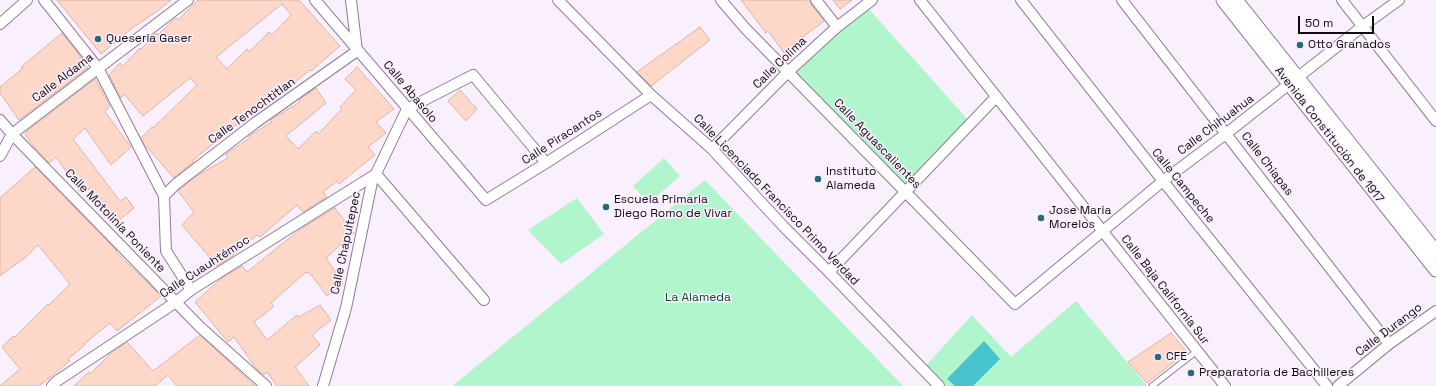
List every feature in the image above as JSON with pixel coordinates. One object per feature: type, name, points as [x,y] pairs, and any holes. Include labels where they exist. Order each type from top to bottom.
[{"type":"street","points":[[0,24],[27,0]]},
{"type":"street","points":[[44,0],[98,68],[164,196],[166,251],[191,290]]},
{"type":"street","name":"Calle Aldama","points":[[0,156],[12,134],[188,0]]},
{"type":"street","name":"Calle Abasolo","points":[[315,0],[486,200]]},
{"type":"street","points":[[351,0],[357,50]]},
{"type":"street","name":"Calle Licenciado Francisco Primo Verdad","points":[[558,0],[651,95],[712,149],[784,228],[829,272],[939,386]]},
{"type":"street","name":"Calle Aguascalientes","points":[[721,0],[745,28],[789,71],[1015,304]]},
{"type":"street","points":[[816,0],[838,27]]},
{"type":"street","name":"Calle Colima","points":[[712,149],[789,71],[838,27],[872,0]]},
{"type":"street","name":"Calle Baja California Sur","points":[[920,0],[1225,386]]},
{"type":"street","name":"Calle Campeche","points":[[1021,0],[1327,386]]},
{"type":"street","name":"Calle Chiapas","points":[[1122,0],[1227,133],[1389,344]]},
{"type":"street","name":"Avenida Constitución de 1917","points":[[1223,0],[1294,82],[1436,252]]},
{"type":"street","name":"Avenida Constitución de 1917","points":[[1236,0],[1294,82],[1436,270]]},
{"type":"street","points":[[1342,0],[1436,121]]},
{"type":"street","name":"Calle Chihuahua","points":[[1015,304],[1163,181],[1294,82],[1363,26],[1399,0]]},
{"type":"street","name":"Calle Tenochtitlan","points":[[164,196],[176,184],[255,123],[357,50]]},
{"type":"street","points":[[407,109],[473,75],[546,163]]},
{"type":"street","name":"Calle Piracantos","points":[[486,200],[651,95]]},
{"type":"street","points":[[829,272],[996,97]]},
{"type":"street","name":"Calle Chapultepec","points":[[323,386],[346,308],[372,182],[407,109]]},
{"type":"street","name":"Calle Motolinía Poniente","points":[[0,120],[200,327],[266,386]]},
{"type":"street","points":[[376,174],[484,300]]},
{"type":"street","name":"Calle Cuauhtémoc","points":[[52,386],[57,381],[176,302],[191,290],[376,174]]},
{"type":"street","name":"Calle Durango","points":[[1338,386],[1389,344],[1436,311]]},
{"type":"lane","points":[[1152,386],[1197,351]]},
{"type":"green space","points":[[868,8],[971,123],[905,192],[789,71]]},
{"type":"green space","points":[[664,158],[680,176],[649,203],[633,186]]},
{"type":"green space","name":"La Alameda","points":[[705,180],[903,386],[452,386],[568,292]]},
{"type":"green space","points":[[577,198],[604,234],[561,264],[528,230]]},
{"type":"green space","points":[[1076,301],[1147,386],[939,386],[922,370],[972,315],[1011,357]]},
{"type":"water","points":[[984,341],[1000,359],[973,386],[955,386],[947,379]]},
{"type":"building","points":[[57,0],[171,0],[131,29],[101,54]]},
{"type":"building","points":[[198,0],[299,0],[340,46],[311,71],[310,70],[270,102],[268,99],[192,161],[193,162],[174,178],[144,144],[141,138],[197,85],[190,78],[143,116],[124,94],[121,98],[109,75],[120,63],[123,66],[140,48],[141,49],[157,33],[158,35],[172,21],[176,18],[178,20]],"holes":[[[282,4],[291,15],[272,35],[269,32],[249,52],[247,49],[227,69],[216,57]]]},
{"type":"building","points":[[741,0],[810,0],[811,4],[824,21],[800,39],[801,41],[785,54],[768,31],[766,33]]},
{"type":"building","points":[[833,0],[852,0],[840,9]]},
{"type":"building","points":[[700,27],[710,40],[651,86],[637,72]]},
{"type":"building","points":[[62,33],[88,68],[19,120],[0,93],[0,87],[23,68],[21,67]]},
{"type":"building","points":[[357,67],[394,109],[376,122],[386,133],[368,147],[375,155],[339,184],[337,181],[323,192],[327,197],[303,212],[297,205],[260,237],[257,235],[234,255],[217,266],[182,225],[194,212],[178,191],[196,176],[228,158],[226,154],[250,138],[249,136],[272,122],[270,120],[300,102],[299,100],[316,88],[326,103],[286,136],[298,149],[316,131],[318,134],[342,109],[340,107],[356,90],[345,79]]},
{"type":"building","points":[[95,79],[110,106],[105,112],[131,147],[111,165],[85,128],[73,139],[120,201],[126,197],[134,208],[114,225],[87,187],[80,192],[56,157],[49,163],[25,134]]},
{"type":"building","points":[[460,90],[477,109],[466,121],[448,101]]},
{"type":"building","points":[[35,167],[117,251],[116,252],[161,296],[117,331],[110,323],[68,359],[70,361],[39,386],[0,386],[20,369],[2,347],[13,336],[15,337],[70,284],[38,245],[26,257],[0,276],[0,198]]},
{"type":"building","points":[[335,208],[354,233],[326,258],[343,283],[327,296],[309,272],[306,272],[271,303],[274,306],[254,322],[267,340],[297,315],[299,317],[320,305],[331,320],[312,335],[320,345],[295,367],[309,386],[277,386],[267,372],[264,375],[256,368],[234,337],[228,342],[195,302],[222,278],[242,266],[247,272],[302,228]]},
{"type":"building","name":"CFE","points":[[1171,333],[1187,352],[1147,383],[1128,362]]},
{"type":"building","points":[[200,335],[255,386],[177,386],[168,375],[155,386],[74,386],[89,372],[90,374],[110,354],[127,342],[153,371]]},
{"type":"place","name":"Queseria Gaser","points":[[98,39]]},
{"type":"place","name":"Otto Granados","points":[[1300,45]]},
{"type":"place","name":"Instituto Alameda","points":[[818,179]]},
{"type":"place","name":"Escuela Primaria Diego Romo de Vivar","points":[[606,207]]},
{"type":"place","name":"Jose Maria Morelos","points":[[1041,218]]},
{"type":"place","name":"CFE","points":[[1158,357]]},
{"type":"place","name":"Preparatoria de Bachilleres","points":[[1191,373]]}]
